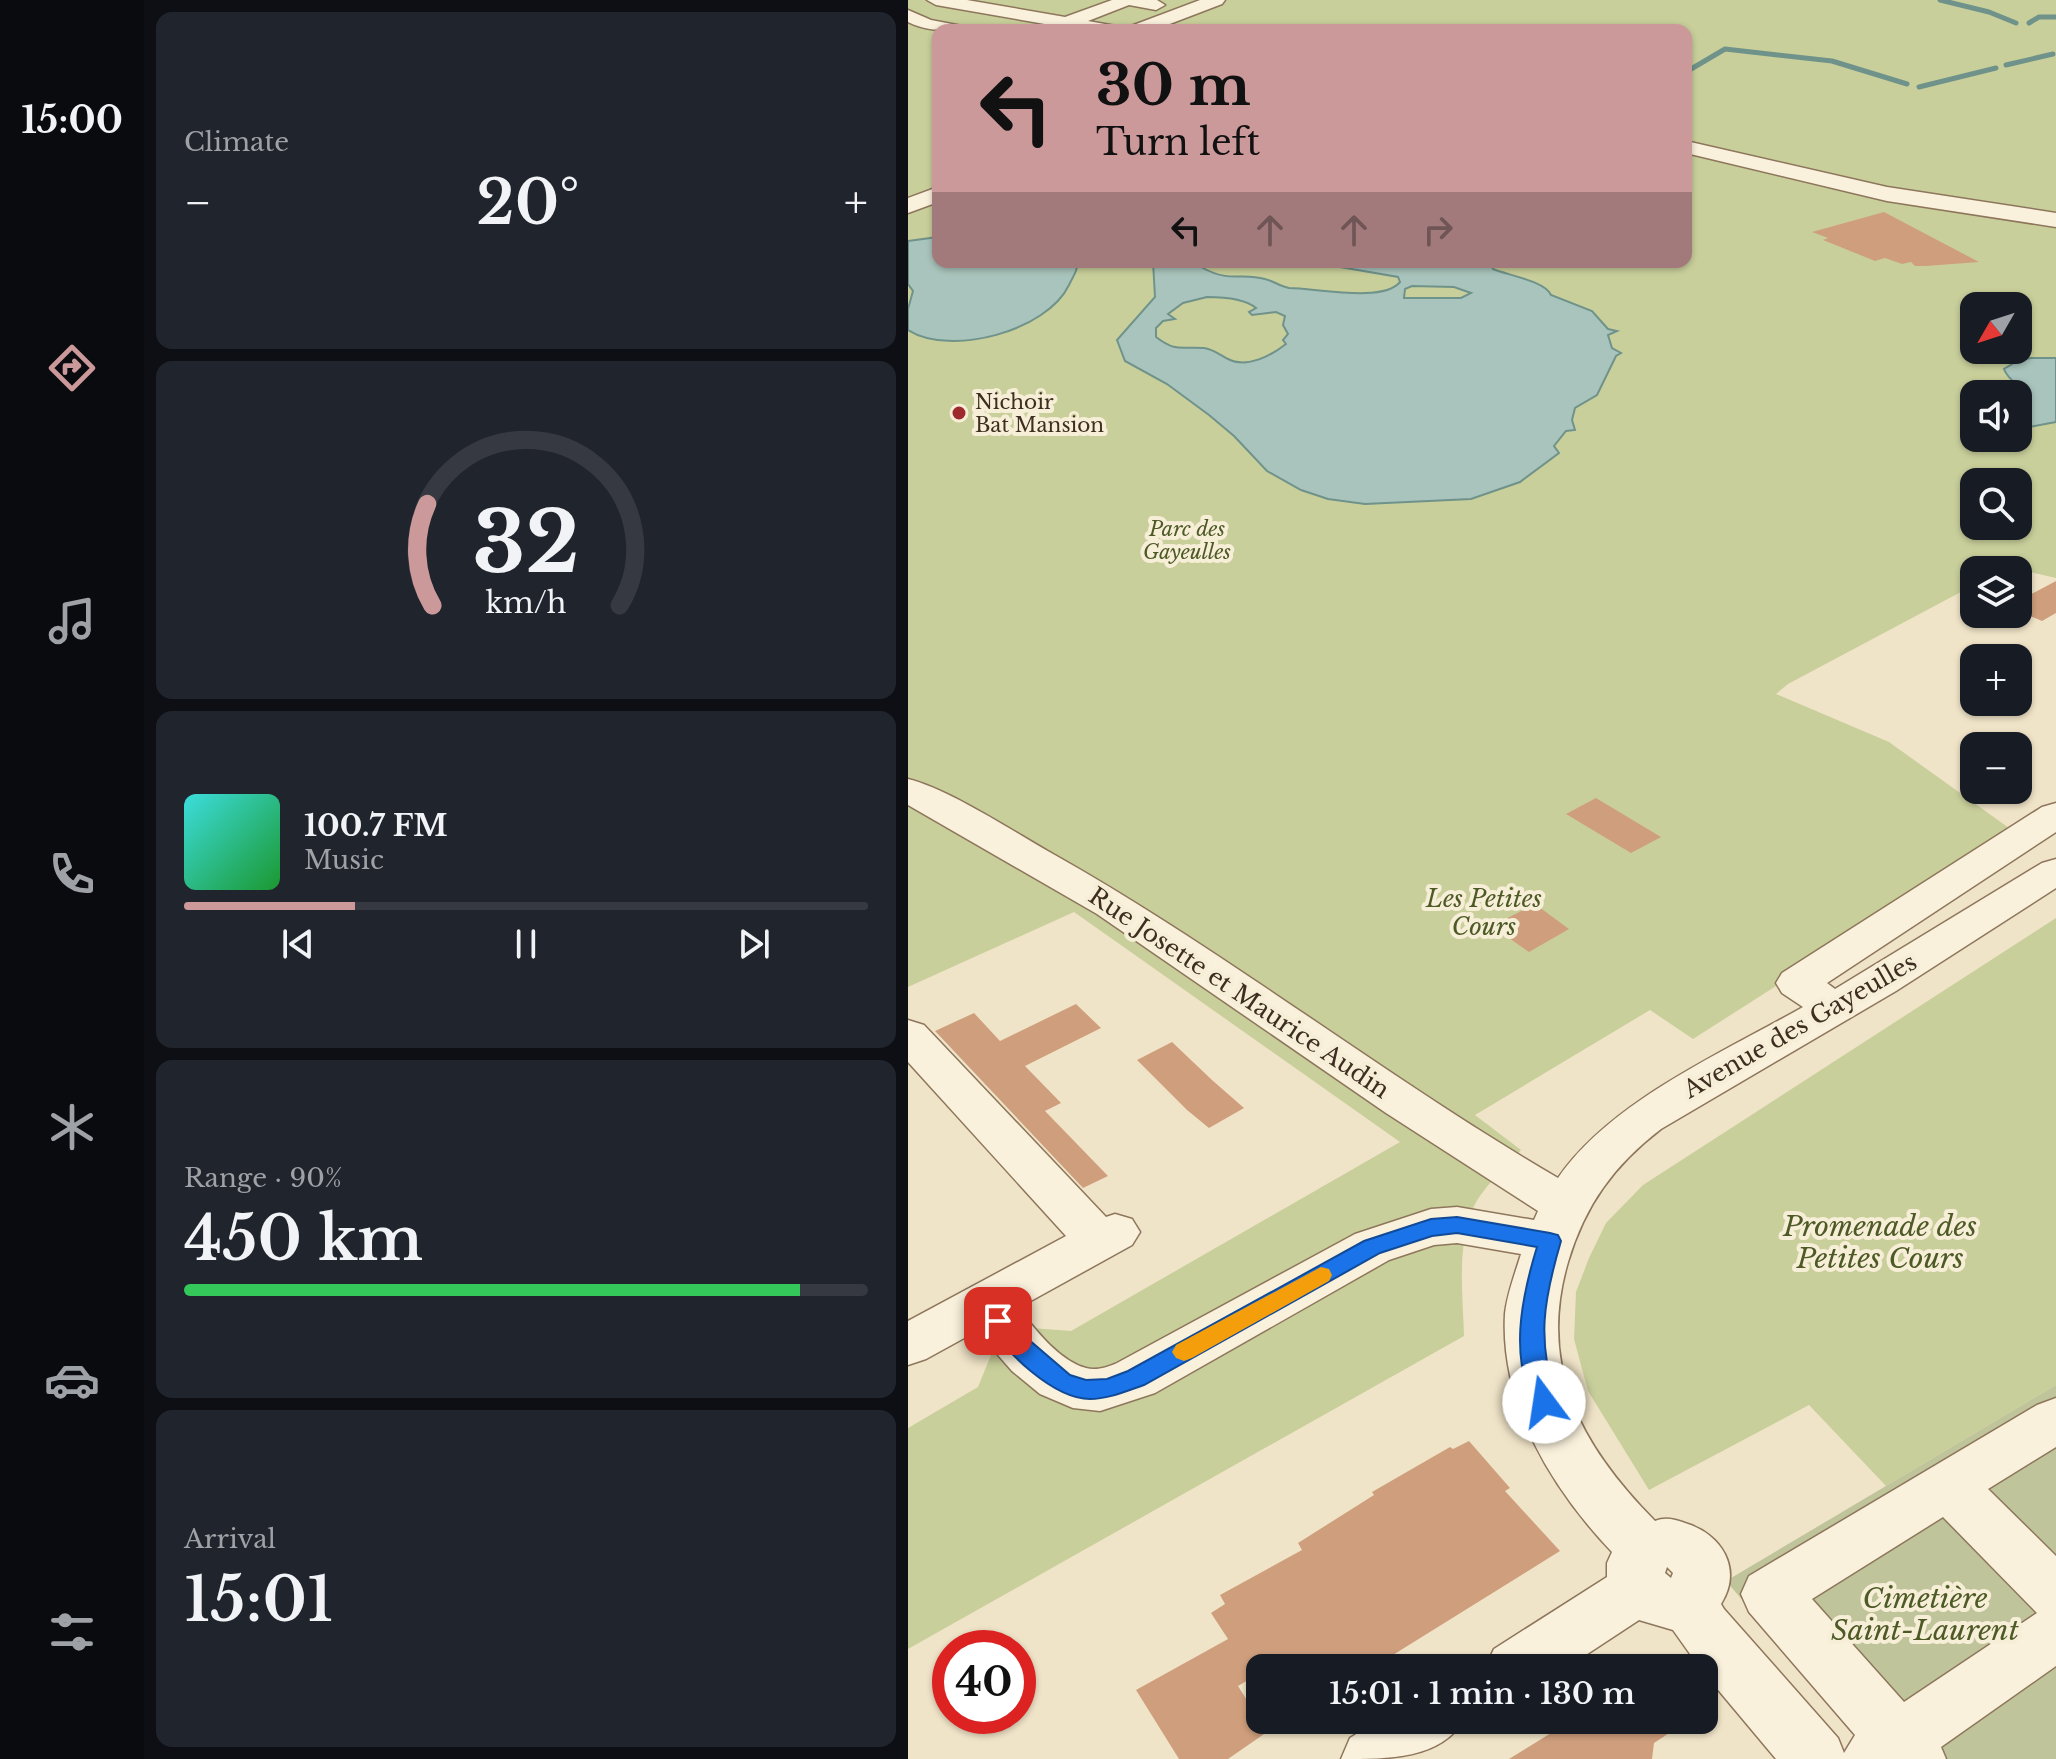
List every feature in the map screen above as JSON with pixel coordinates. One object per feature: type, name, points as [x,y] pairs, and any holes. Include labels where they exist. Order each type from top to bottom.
[{"type":"street","points":[[923,0],[912,5],[908,14],[932,25]]},
{"type":"street","points":[[936,0],[1075,24]]},
{"type":"street","points":[[1080,0],[1113,6]]},
{"type":"street","points":[[1066,22],[1128,0],[1162,2]]},
{"type":"street","points":[[1153,24],[1216,0]]},
{"type":"street","points":[[1110,24],[1162,2]]},
{"type":"street","points":[[1692,148],[1900,197],[2056,220]]},
{"type":"street","points":[[908,206],[932,196]]},
{"type":"street","name":"Rue Josette et Maurice Audin","points":[[908,790],[1029,855],[1138,922],[1454,1138],[1557,1223]]},
{"type":"street","points":[[1833,1008],[1797,983],[2056,815]]},
{"type":"street","name":"Avenue des Gayeulles","points":[[1816,1759],[1657,1579],[1596,1495],[1555,1430],[1536,1375],[1531,1315],[1534,1292],[1557,1223],[1585,1170],[1624,1132],[2056,871]]},
{"type":"street","points":[[908,1035],[1107,1236],[908,1345]]},
{"type":"street","points":[[984,1303],[1012,1339],[1061,1382],[1086,1390],[1107,1388],[1136,1378],[1372,1247],[1405,1234],[1457,1225],[1557,1223]]},
{"type":"street","points":[[2056,1420],[1770,1594],[1896,1753],[2056,1632]]},
{"type":"street","points":[[1948,1486],[2056,1594]]},
{"type":"street","points":[[1537,1654],[1657,1579]]},
{"type":"street","points":[[1372,1759],[1411,1734]]},
{"type":"green space","name":"Parc des Gayeulles","points":[[908,0],[2056,0],[2056,578],[2032,572],[2032,556],[1960,556],[1960,592],[1788,684],[1776,694],[1889,742],[1960,793],[1960,804],[1976,804],[2009,828],[1839,946],[1693,1039],[1650,1010],[1475,1115],[1521,1150],[1487,1187],[1471,1213],[1462,1259],[1464,1336],[942,1630],[932,1630],[932,1635],[908,1649],[908,1428],[978,1387],[993,1350],[1032,1328],[1071,1331],[1400,1142],[1074,912],[908,987]]},
{"type":"green space","name":"Promenade des Petites Cours","points":[[2056,918],[2056,1385],[1886,1486],[1809,1405],[1649,1490],[1588,1391],[1574,1339],[1576,1292],[1606,1223],[1643,1185]]},
{"type":"green space","name":"Cimetière Saint-Laurent","points":[[2056,1385],[2056,1759],[1879,1759],[1726,1581]]},
{"type":"water","points":[[932,238],[932,268],[1077,268],[1058,301],[1020,327],[972,340],[926,338],[908,330],[908,309],[913,291],[908,284],[908,241]]},
{"type":"water","points":[[1153,268],[1203,268],[1221,275],[1265,279],[1289,288],[1365,293],[1379,292],[1400,282],[1398,277],[1346,268],[1493,268],[1534,282],[1551,295],[1592,311],[1608,329],[1617,331],[1608,335],[1612,348],[1621,353],[1616,356],[1597,395],[1575,408],[1572,420],[1575,430],[1566,431],[1554,446],[1559,453],[1520,482],[1471,499],[1365,504],[1328,499],[1301,490],[1267,471],[1209,415],[1167,384],[1125,361],[1117,340],[1155,297]],"holes":[[[1412,286],[1454,287],[1471,293],[1461,298],[1404,298],[1405,289]],[[1207,297],[1246,302],[1256,308],[1249,312],[1252,315],[1276,312],[1285,316],[1283,325],[1288,334],[1283,340],[1286,344],[1251,362],[1235,362],[1207,349],[1174,347],[1156,337],[1156,328],[1163,321],[1175,319],[1168,314],[1183,303]]]},
{"type":"water","points":[[2032,358],[2056,358],[2056,422],[2032,426],[2032,380],[2011,380],[2004,369],[2012,364],[2032,364]]},
{"type":"building","points":[[1884,212],[1979,262],[1915,266],[1911,262],[1902,264],[1885,258],[1875,261],[1823,240],[1828,238],[1812,232]]},
{"type":"building","points":[[2056,581],[2056,613],[2042,621],[2032,617],[2032,594]]},
{"type":"building","points":[[1596,798],[1661,837],[1631,853],[1566,814]]},
{"type":"building","points":[[1535,904],[1569,929],[1529,952],[1492,926]]},
{"type":"building","points":[[1076,1004],[1101,1028],[1025,1066],[1061,1103],[1045,1111],[1108,1176],[1083,1188],[935,1031],[974,1013],[1000,1041]]},
{"type":"building","points":[[1172,1042],[1244,1108],[1209,1128],[1187,1110],[1137,1060]]},
{"type":"building","points":[[1469,1441],[1510,1488],[1505,1491],[1560,1551],[1394,1654],[1246,1654],[1246,1681],[1238,1686],[1246,1699],[1246,1734],[1264,1734],[1228,1759],[1179,1759],[1136,1690],[1228,1639],[1211,1613],[1225,1604],[1220,1595],[1302,1550],[1298,1543],[1374,1495],[1372,1492],[1450,1447],[1453,1449]]},
{"type":"building","points":[[1549,1734],[1668,1734],[1654,1743],[1652,1759],[1509,1759]]},
{"type":"waterway","points":[[1940,0],[1989,12],[2016,23]]},
{"type":"waterway","points":[[2029,23],[2039,17],[2056,17]]},
{"type":"waterway","points":[[1692,68],[1725,49],[1832,61],[1907,84]]},
{"type":"waterway","points":[[2006,65],[2053,54]]},
{"type":"waterway","points":[[1919,87],[1996,68]]},
{"type":"slow traffic","points":[[1184,1352],[1321,1275]]},
{"type":"place","name":"Nichoir Bat Mansion","points":[[959,413]]},
{"type":"route","points":[[998,1321],[1012,1339],[1061,1382],[1086,1390],[1107,1388],[1136,1378],[1372,1247],[1431,1227],[1457,1225],[1550,1241],[1534,1292],[1531,1315],[1536,1375],[1544,1402]]},
{"type":"park label","name":"Les Petites Cours","points":[[1484,913]]}]
